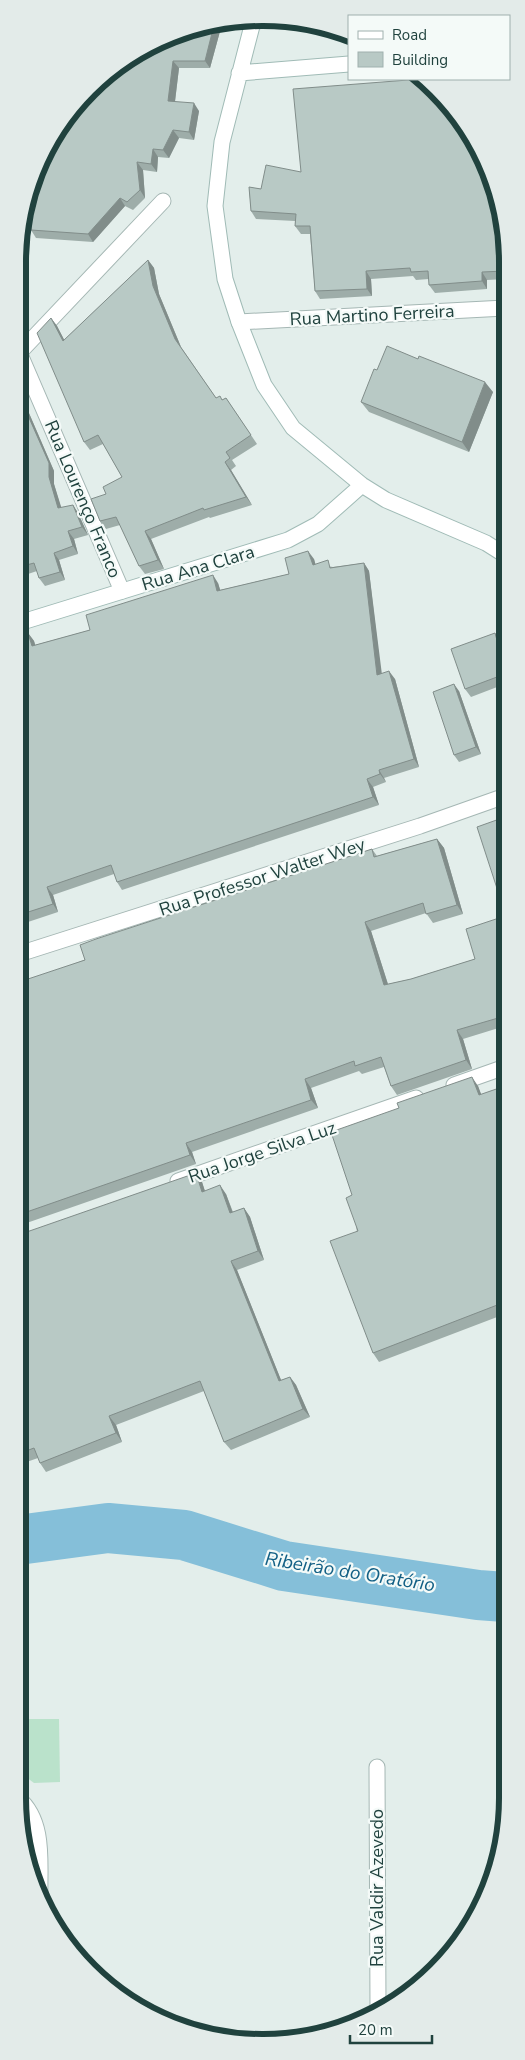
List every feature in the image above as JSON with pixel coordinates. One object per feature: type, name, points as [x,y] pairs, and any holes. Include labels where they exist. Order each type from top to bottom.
[{"type":"street","points":[[252,27],[222,142],[215,206],[225,279],[239,322],[264,385],[293,428],[362,485],[386,500],[486,543],[499,551]]},
{"type":"street","points":[[240,73],[348,64]]},
{"type":"street","points":[[26,346],[163,201]]},
{"type":"street","name":"Rua Martino Ferreira","points":[[239,322],[499,308]]},
{"type":"street","name":"Rua Lourenço Franco","points":[[26,366],[122,591]]},
{"type":"street","name":"Rua Ana Clara","points":[[26,621],[288,540],[318,524],[362,485]]},
{"type":"street","name":"Rua Professor Walter Wey","points":[[26,952],[420,826],[499,798]]},
{"type":"street","name":"Rua Jorge Silva Luz","points":[[168,1184],[499,1069]]},
{"type":"street","name":"Rua Valdir Azevedo","points":[[377,1767],[378,2004]]},
{"type":"street","points":[[27,1806],[38,1828],[39,1874]]},
{"type":"green space","points":[[26,1719],[59,1719],[60,1782],[34,1783],[26,1777]]},
{"type":"building","points":[[212,32],[205,61],[173,61],[168,101],[194,103],[189,132],[173,130],[163,150],[153,149],[151,164],[137,162],[140,190],[127,202],[120,198],[88,234],[31,230],[34,201],[44,172],[66,131],[95,95],[144,58],[172,44]]},
{"type":"building","points":[[412,80],[430,95],[459,131],[481,172],[491,201],[497,232],[499,271],[482,272],[482,281],[429,285],[428,271],[411,272],[410,268],[366,271],[367,289],[315,291],[310,226],[295,226],[296,214],[251,211],[249,187],[261,189],[266,165],[301,172],[293,89]]},
{"type":"building","points":[[148,260],[153,286],[175,339],[216,398],[220,396],[222,400],[226,398],[251,435],[226,452],[230,458],[225,462],[246,497],[204,510],[203,508],[145,531],[158,560],[139,566],[116,517],[100,521],[91,499],[106,494],[103,487],[122,477],[98,435],[84,442],[37,333],[51,318],[63,341]]},
{"type":"building","points":[[387,346],[418,359],[419,356],[485,382],[462,442],[361,402],[374,369],[377,370]]},
{"type":"building","points":[[26,411],[49,463],[49,477],[58,508],[73,505],[82,527],[68,531],[73,546],[54,553],[60,572],[39,578],[34,563],[26,565]]},
{"type":"building","points":[[308,551],[313,565],[328,560],[330,568],[364,563],[377,675],[389,671],[414,759],[379,770],[380,774],[367,779],[373,797],[117,882],[111,865],[47,887],[53,904],[26,913],[26,634],[28,633],[32,646],[90,630],[86,615],[213,575],[217,591],[289,574],[285,558]]},
{"type":"building","points":[[495,633],[499,644],[499,676],[465,689],[451,649]]},
{"type":"building","points":[[454,684],[476,747],[454,755],[433,692]]},
{"type":"building","points":[[499,819],[499,895],[477,827]]},
{"type":"building","points":[[437,839],[457,905],[426,914],[423,903],[365,922],[384,985],[411,979],[475,959],[466,929],[499,918],[499,1018],[457,1030],[466,1060],[391,1086],[381,1057],[355,1066],[354,1061],[305,1079],[311,1100],[186,1143],[190,1155],[26,1212],[26,980],[85,960],[80,945],[96,939],[372,849],[374,857]]},
{"type":"building","points":[[472,1077],[479,1095],[499,1088],[499,1304],[373,1353],[330,1241],[358,1231],[346,1198],[352,1195],[331,1132],[399,1108],[397,1103]]},
{"type":"building","points":[[196,1173],[202,1192],[220,1185],[230,1213],[244,1208],[258,1251],[231,1261],[279,1381],[290,1377],[303,1409],[224,1442],[200,1381],[109,1416],[116,1433],[40,1463],[34,1448],[26,1451],[26,1232]]},
{"type":"waterway","name":"Ribeirão do Oratório","points":[[26,1539],[108,1528],[184,1535],[284,1566],[499,1597]]}]
